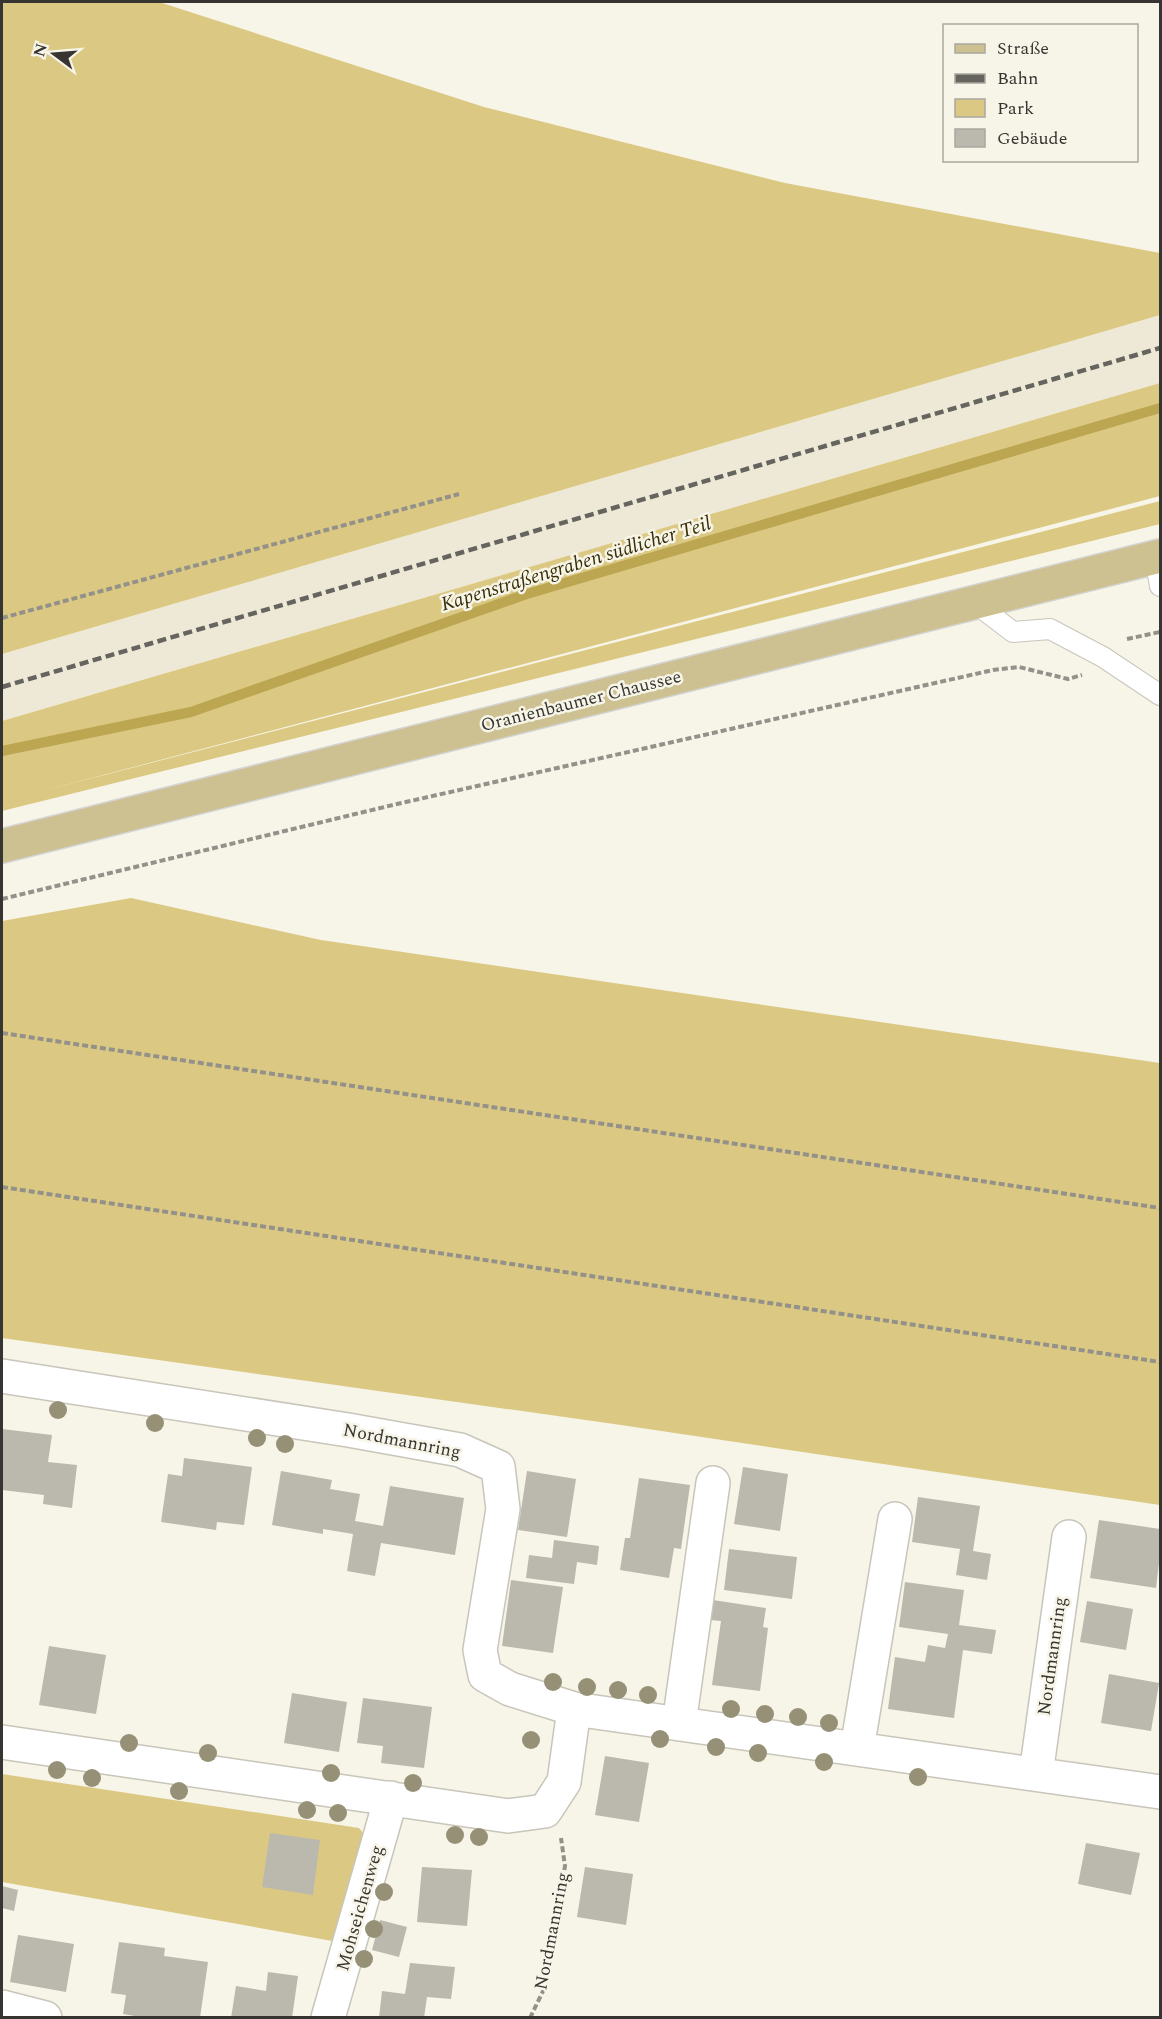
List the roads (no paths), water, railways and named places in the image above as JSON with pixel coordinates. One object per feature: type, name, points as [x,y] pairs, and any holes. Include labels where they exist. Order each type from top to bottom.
[{"type":"main road","name":"Oranienbaumer Chaussee","points":[[2,846],[975,603],[1159,567]]},
{"type":"street","name":"Nordmannring","points":[[2,1376],[348,1430],[460,1450],[498,1467],[502,1509],[480,1650],[485,1675],[510,1689],[574,1709],[1161,1792]]},
{"type":"street","points":[[679,1724],[713,1483]]},
{"type":"street","points":[[857,1749],[895,1520]]},
{"type":"street","name":"Nordmannring","points":[[1036,1774],[1069,1537]]},
{"type":"street","points":[[2,1742],[508,1816],[545,1811],[564,1782],[574,1709]]},
{"type":"street","name":"Mohseichenweg","points":[[328,2018],[391,1798]]},
{"type":"street","points":[[2,2007],[45,2018]]},
{"type":"lane","points":[[975,603],[1013,632],[1050,629],[1103,657],[1161,695]]},
{"type":"waterway","name":"Kapenstraßengraben südlicher Teil","points":[[2,751],[191,712],[527,594],[1160,408]]},
{"type":"railway","points":[[2,687],[1160,348]]}]
